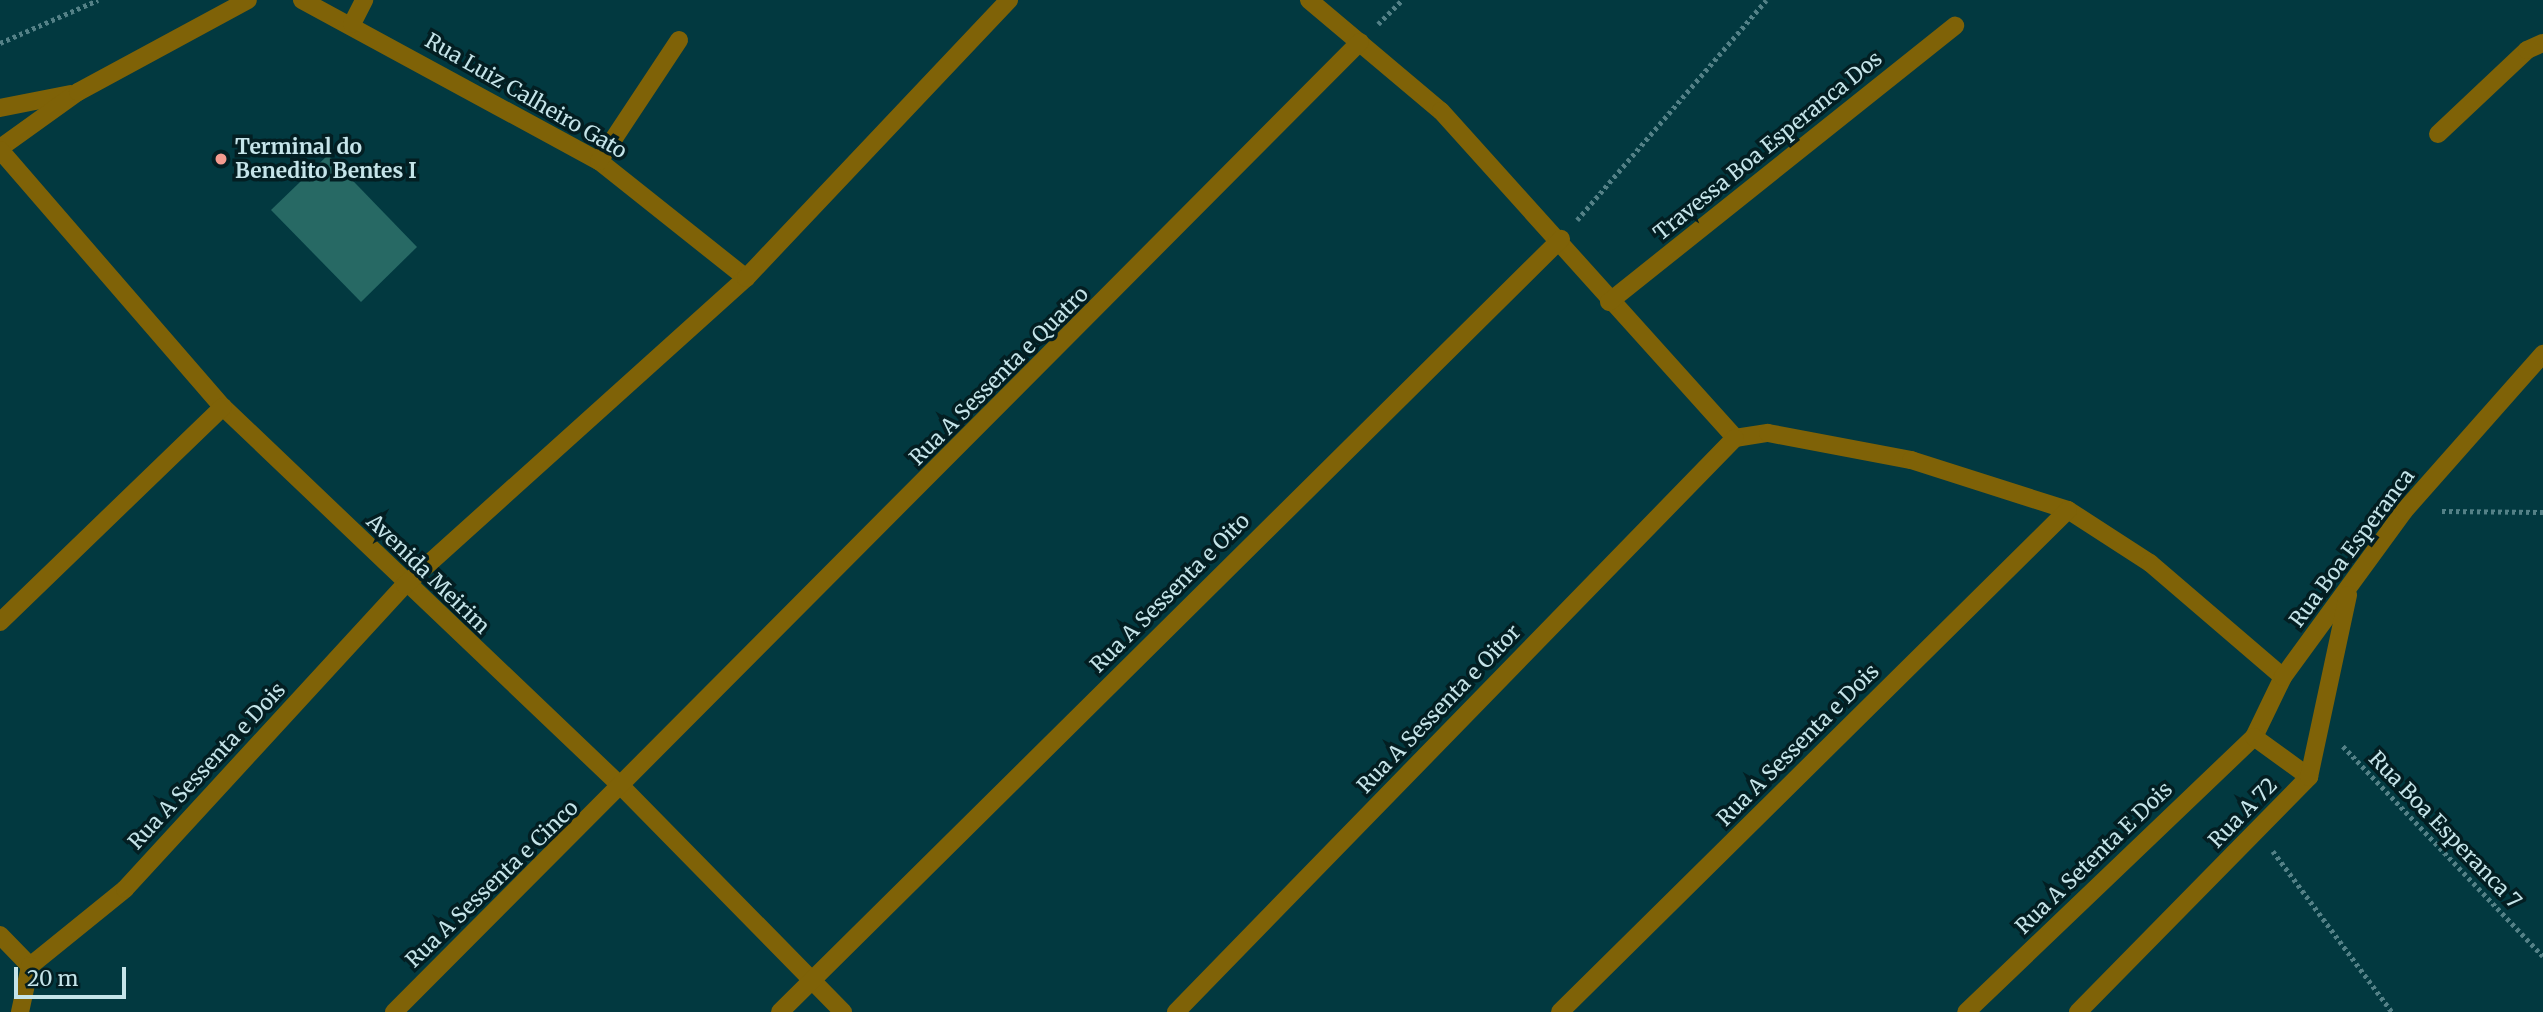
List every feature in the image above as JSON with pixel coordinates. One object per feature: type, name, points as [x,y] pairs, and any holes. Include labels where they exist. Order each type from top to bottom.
[{"type":"street","points":[[0,149],[78,92],[248,0]]},
{"type":"street","name":"Rua Luiz Calheiro Gato","points":[[302,0],[352,24],[599,161],[746,278]]},
{"type":"street","points":[[352,24],[364,0]]},
{"type":"street","points":[[405,584],[746,278],[1009,0]]},
{"type":"street","points":[[1309,0],[1441,111],[1560,239],[1609,302],[1735,438],[1768,433],[1911,460],[2068,510],[2150,563],[2283,677]]},
{"type":"street","name":"Travessa Boa Esperanca Dos","points":[[1609,302],[1955,26]]},
{"type":"street","points":[[599,161],[679,40]]},
{"type":"street","name":"Rua A Sessenta e Quatro","points":[[623,788],[1360,42]]},
{"type":"street","points":[[2438,134],[2527,50],[2543,43]]},
{"type":"street","points":[[0,108],[78,92]]},
{"type":"street","name":"Avenida Meirim","points":[[0,149],[223,407],[405,584],[623,788],[844,1012]]},
{"type":"street","name":"Rua A Sessenta e Oito","points":[[812,979],[1560,239]]},
{"type":"street","name":"Rua Boa Esperanca","points":[[2253,737],[2283,677],[2348,595],[2404,511],[2543,354]]},
{"type":"street","points":[[0,622],[223,407]]},
{"type":"street","name":"Rua A Sessenta e Oitor","points":[[1176,1012],[1735,438]]},
{"type":"street","name":"Rua A Sessenta e Dois","points":[[1560,1012],[2068,510]]},
{"type":"street","name":"Rua A Sessenta e Dois","points":[[30,966],[125,889],[405,584]]},
{"type":"street","name":"Rua A 72","points":[[2078,1012],[2309,777],[2324,726],[2348,595]]},
{"type":"street","points":[[2253,737],[2309,777]]},
{"type":"street","name":"Rua A Setenta E Dois","points":[[1966,1012],[2253,737]]},
{"type":"street","name":"Rua A Sessenta e Cinco","points":[[394,1012],[623,788]]},
{"type":"street","points":[[0,935],[30,966],[20,1012]]},
{"type":"street","points":[[780,1012],[812,979]]},
{"type":"path","points":[[0,43],[98,0]]},
{"type":"path","points":[[1560,239],[1766,0]]},
{"type":"path","points":[[2404,511],[2543,512]]},
{"type":"path","name":"Rua Boa Esperanca 7","points":[[2324,726],[2543,956]]},
{"type":"path","points":[[2258,830],[2392,1012]]},
{"type":"building","points":[[328,155],[417,247],[361,302],[271,210]]},
{"type":"place","name":"Terminal do Benedito Bentes I","points":[[221,159]]}]
